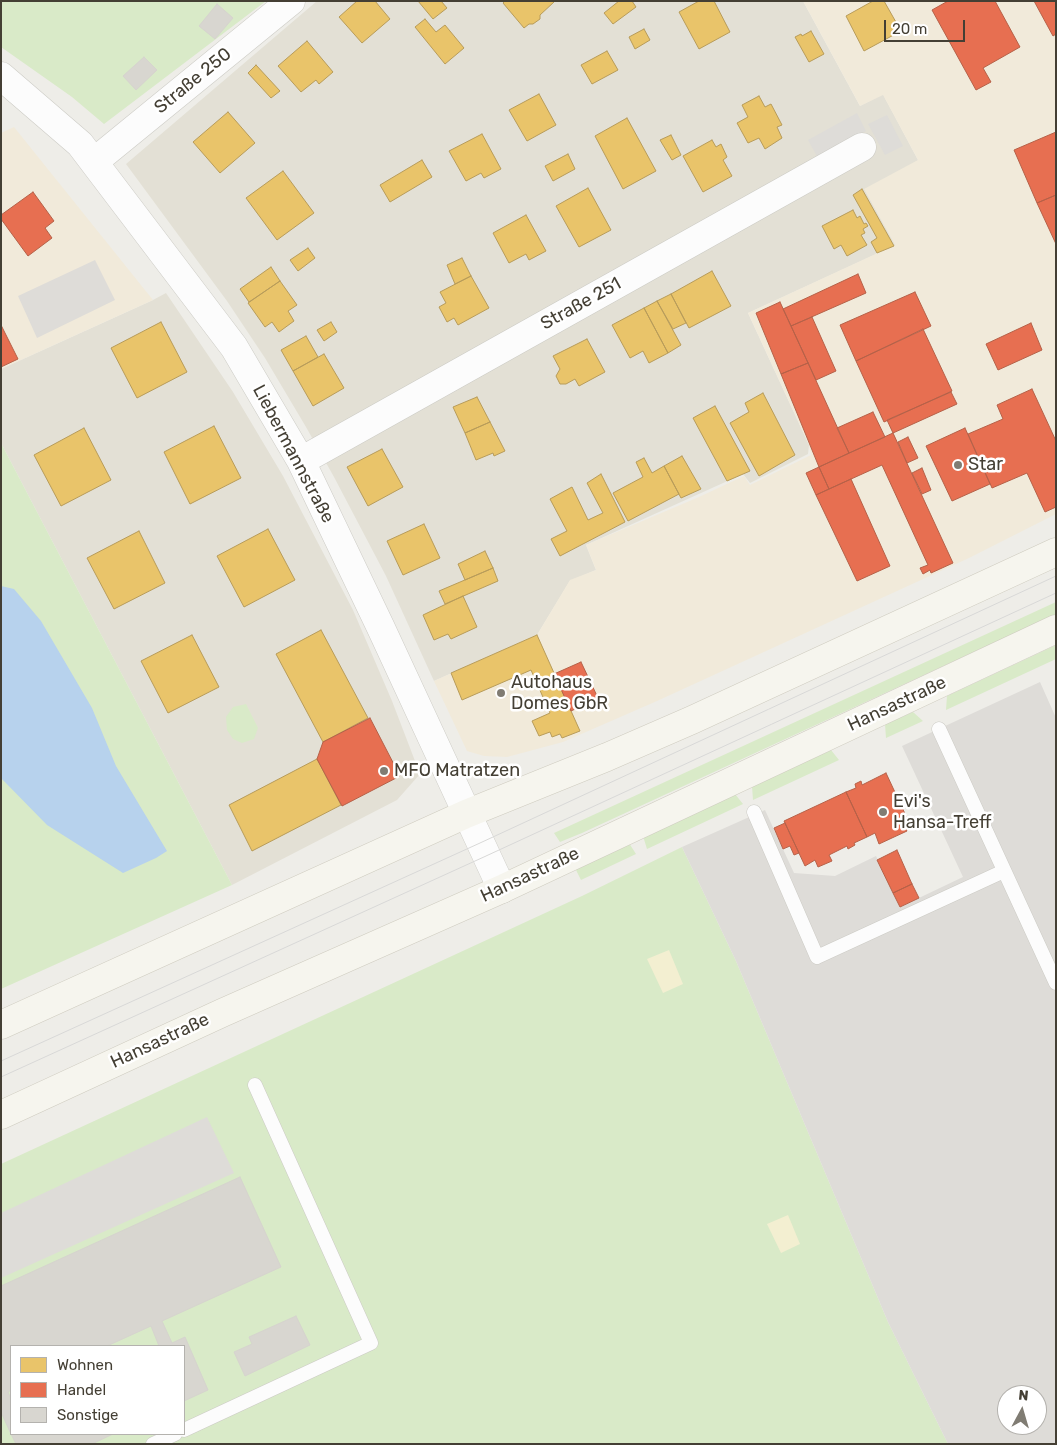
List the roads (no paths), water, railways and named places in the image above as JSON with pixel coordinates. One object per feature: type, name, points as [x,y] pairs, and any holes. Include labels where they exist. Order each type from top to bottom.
[{"type":"main road","points":[[1,1025],[466,814],[666,731],[1056,552]]},
{"type":"main road","name":"Hansastraße","points":[[1,1115],[231,1008],[502,889],[1056,629]]},
{"type":"street","name":"Straße 250","points":[[95,161],[291,1]]},
{"type":"street","name":"Liebermannstraße","points":[[1,76],[80,144],[95,161],[234,347],[301,461],[502,889]]},
{"type":"street","name":"Straße 251","points":[[301,461],[862,147]]},
{"type":"lane","points":[[939,729],[1056,983]]},
{"type":"lane","points":[[754,812],[817,957],[1004,871]]},
{"type":"lane","points":[[185,1430],[371,1343],[255,1085]]},
{"type":"lane","points":[[153,1444],[173,1435]]},
{"type":"water","points":[[1,586],[14,589],[41,621],[92,708],[116,766],[167,851],[156,858],[123,873],[47,825],[1,778]]},
{"type":"tram line","points":[[1,1061],[480,843],[1056,576]]},
{"type":"tram line","points":[[1,1077],[1056,593]]},
{"type":"place","name":"Star","points":[[958,465]]},
{"type":"place","name":"Autohaus Domes GbR","points":[[501,693]]},
{"type":"place","name":"MFO Matratzen","points":[[384,771]]},
{"type":"place","name":"Evi's Hansa-Treff","points":[[883,812]]}]
